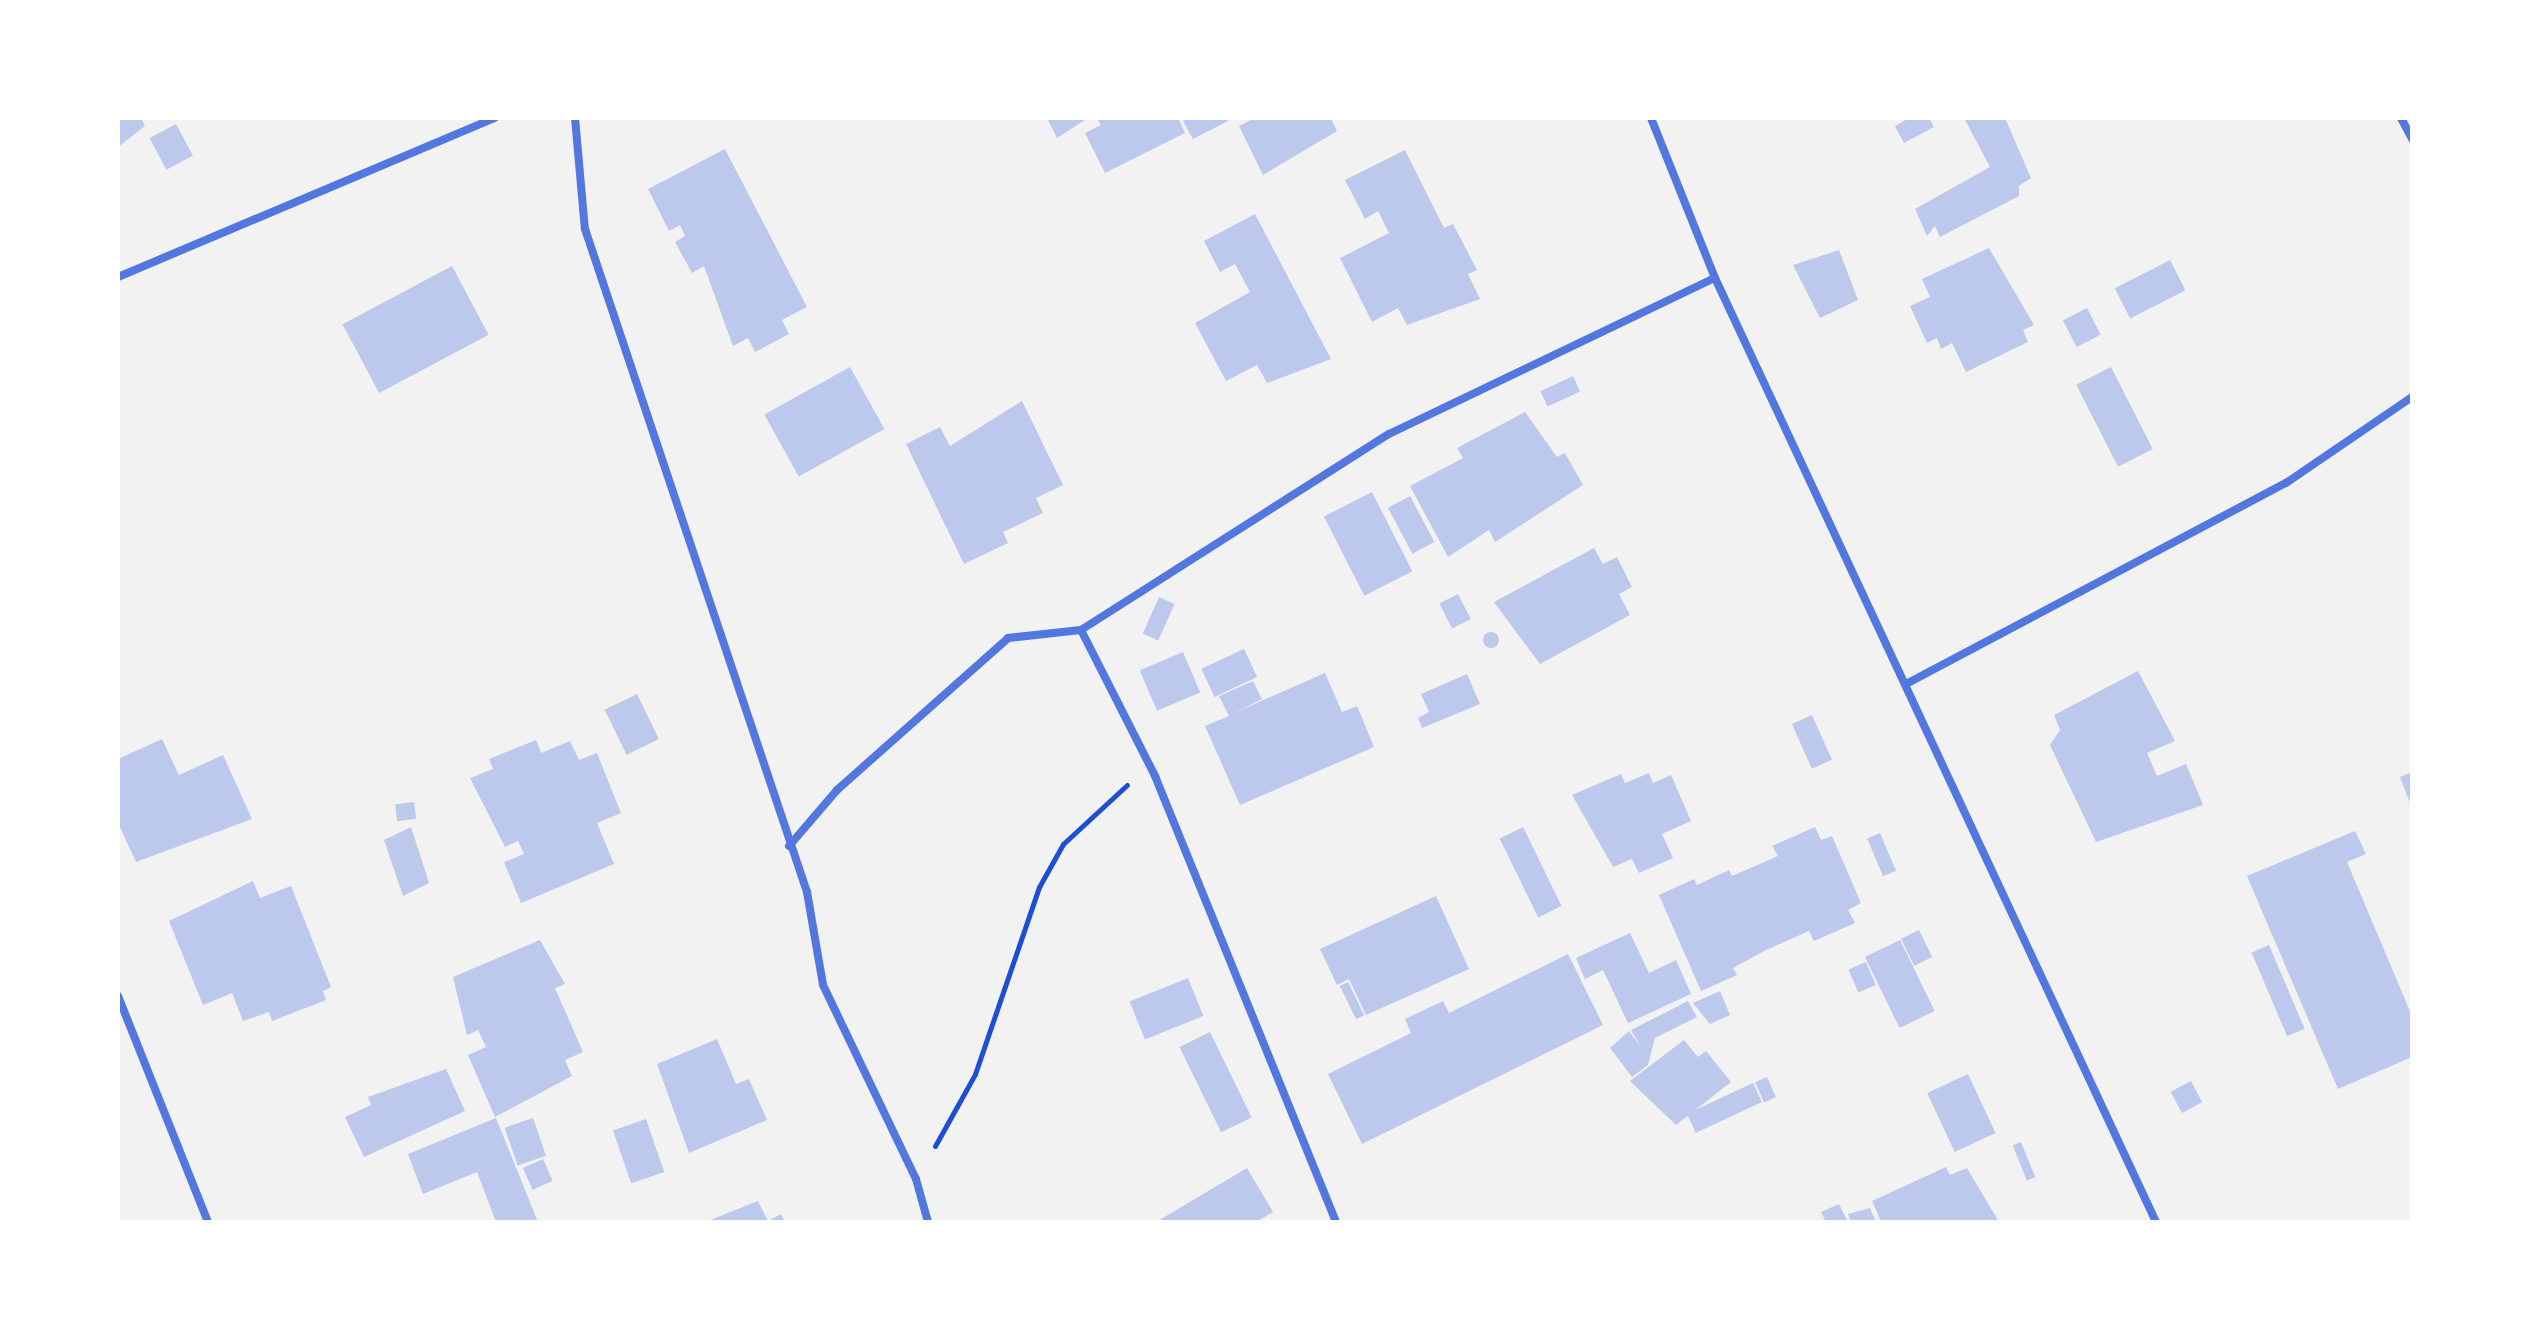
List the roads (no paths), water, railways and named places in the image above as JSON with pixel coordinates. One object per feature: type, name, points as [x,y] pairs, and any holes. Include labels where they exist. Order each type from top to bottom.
[{"type":"street","points":[[118,277],[495,118]]},
{"type":"street","points":[[575,118],[585,229],[604,294],[656,429],[789,846],[807,892],[823,985],[916,1179],[928,1222]]},
{"type":"street","points":[[1651,118],[1715,278],[2156,1222]]},
{"type":"street","points":[[2401,118],[2412,139]]},
{"type":"street","points":[[789,846],[837,790],[1008,638],[1081,630],[1389,434],[1715,278]]},
{"type":"street","points":[[1906,684],[2286,483],[2412,397]]},
{"type":"street","points":[[1081,630],[1155,776],[1336,1222]]},
{"type":"street","points":[[118,996],[208,1222]]}]
